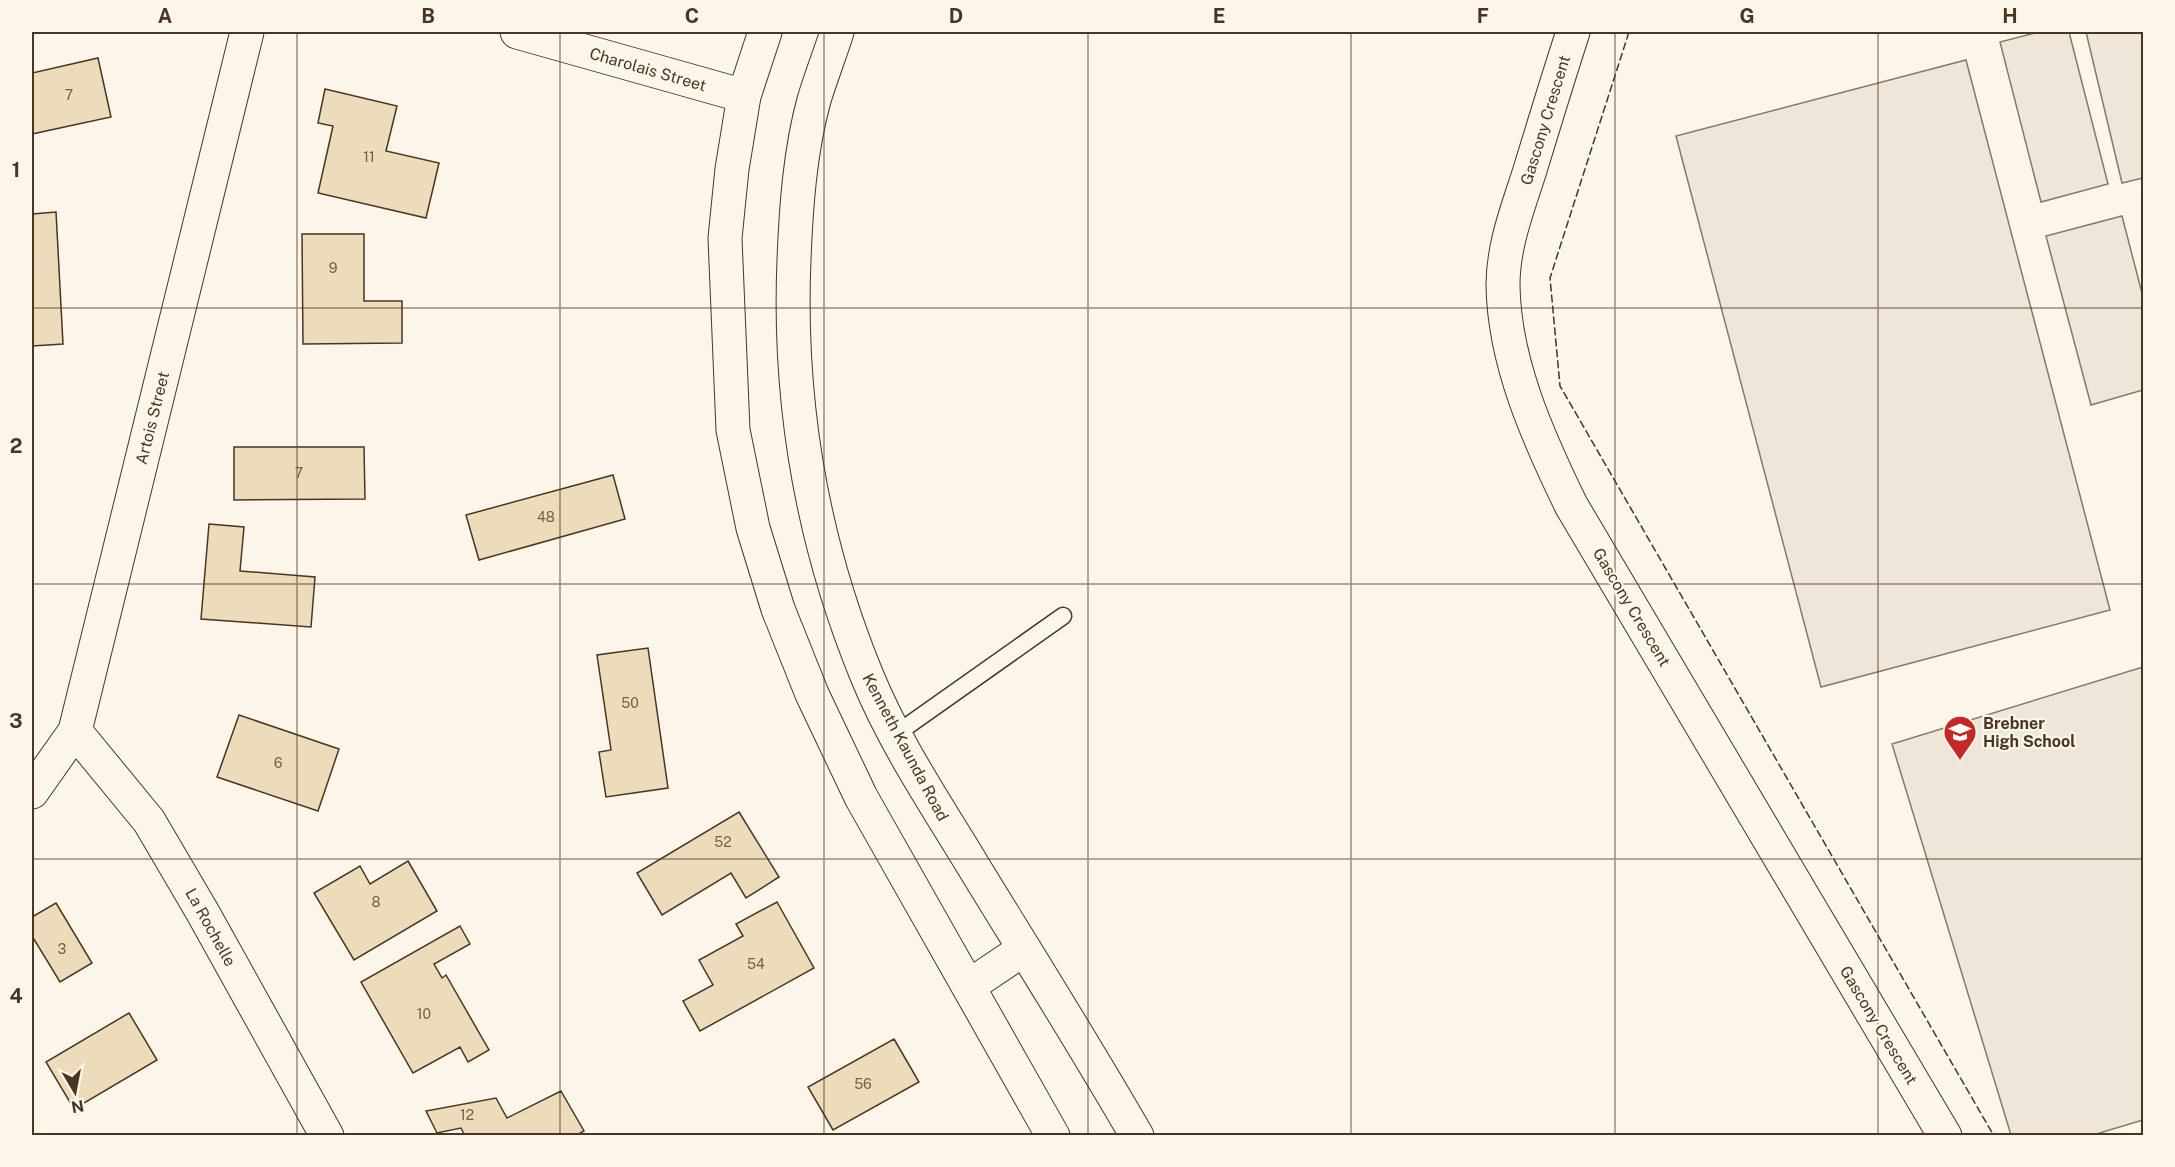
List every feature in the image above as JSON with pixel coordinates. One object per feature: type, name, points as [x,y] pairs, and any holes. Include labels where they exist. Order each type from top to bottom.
[{"type":"street","name":"Artois Street","points":[[32,792],[75,731],[247,32]]},
{"type":"street","name":"Charolais Street","points":[[517,32],[744,96]]},
{"type":"street","points":[[765,32],[744,96],[732,169],[725,238],[732,430],[753,528],[778,609],[812,694],[861,797],[1053,1136]]},
{"type":"street","name":"Kenneth Kaunda Road","points":[[837,32],[814,101],[802,160],[795,219],[791,324],[796,401],[812,499],[835,586],[867,677],[920,778],[1137,1136]]},
{"type":"street","name":"Gascony Crescent","points":[[1573,32],[1509,236],[1503,284],[1507,330],[1521,386],[1544,449],[1571,505],[1945,1136]]},
{"type":"street","name":"La Rochelle","points":[[75,731],[149,821],[327,1136]]},
{"type":"street","points":[[969,987],[1024,949]]},
{"type":"lane","points":[[896,734],[1063,616]]},
{"type":"shaded area","points":[[2039,32],[2069,32],[2108,184],[2041,202],[2000,42]]},
{"type":"shaded area","points":[[2086,32],[2143,32],[2143,178],[2122,183]]},
{"type":"shaded area","points":[[1966,60],[2110,610],[1821,687],[1676,136]]},
{"type":"shaded area","points":[[2122,216],[2143,297],[2143,390],[2091,405],[2046,236]]},
{"type":"shaded area","points":[[2143,667],[2143,1120],[2093,1135],[2011,1135],[1892,744]]},
{"type":"building","points":[[98,58],[111,117],[32,134],[32,73]]},
{"type":"building","points":[[325,89],[397,106],[386,151],[439,163],[426,218],[318,193],[333,126],[318,123]]},
{"type":"building","points":[[56,212],[63,344],[32,346],[32,214]]},
{"type":"building","points":[[302,234],[364,234],[364,301],[402,301],[402,343],[303,344]]},
{"type":"building","points":[[234,447],[364,447],[365,499],[234,500]]},
{"type":"building","points":[[613,475],[625,519],[479,560],[466,515]]},
{"type":"building","points":[[209,524],[244,527],[240,571],[315,577],[311,627],[201,619]]},
{"type":"building","points":[[648,648],[668,788],[606,797],[599,752],[611,750],[597,655]]},
{"type":"building","points":[[239,715],[339,749],[318,811],[217,777]]},
{"type":"building","points":[[739,812],[779,877],[746,898],[731,873],[662,915],[637,873]]},
{"type":"building","points":[[408,861],[437,911],[354,960],[314,893],[360,866],[370,884]]},
{"type":"building","points":[[777,902],[814,968],[700,1031],[683,1001],[713,985],[699,960],[743,936],[736,924]]},
{"type":"building","points":[[56,903],[92,963],[60,982],[32,936],[32,917]]},
{"type":"building","points":[[460,926],[470,944],[434,964],[442,978],[446,975],[489,1050],[468,1062],[460,1047],[413,1073],[361,982]]},
{"type":"building","points":[[129,1013],[157,1060],[74,1109],[46,1062]]},
{"type":"building","points":[[894,1039],[919,1082],[833,1130],[808,1087]]},
{"type":"building","points":[[561,1091],[584,1131],[575,1136],[465,1136],[461,1128],[437,1133],[426,1111],[496,1098],[507,1118]]},
{"type":"fence","points":[[1629,32],[1550,278],[1560,386],[1994,1136]]},
{"type":"place","name":"Brebner High School","points":[[1960,761]]}]
